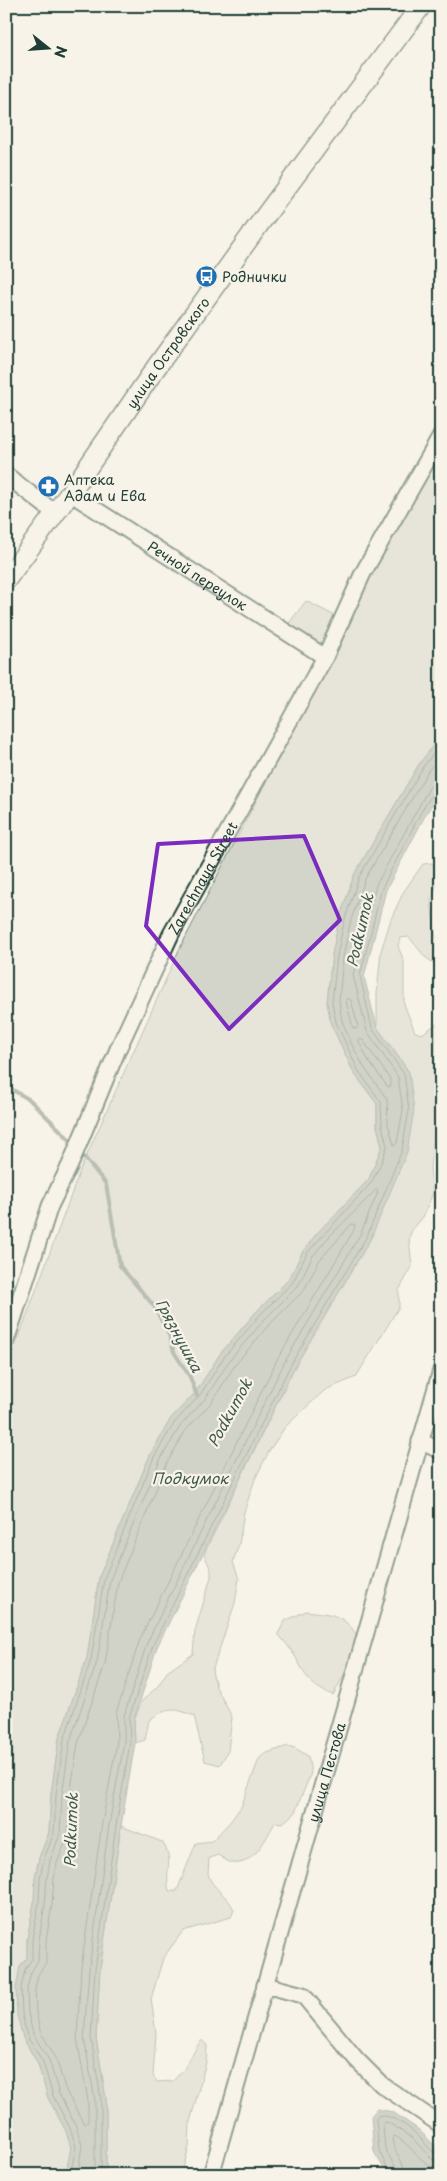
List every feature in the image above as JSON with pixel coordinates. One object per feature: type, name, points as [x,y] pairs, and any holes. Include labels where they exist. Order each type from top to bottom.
[{"type":"street","name":"улица Островского","points":[[6,580],[70,493],[155,369],[260,223],[421,6]]},
{"type":"street","name":"Zarechnaya Street","points":[[6,1341],[50,1206],[74,1156],[118,1049],[171,934],[325,657],[363,573],[441,436]]},
{"type":"street","points":[[6,475],[55,514]]},
{"type":"street","name":"Речной переулок","points":[[70,493],[325,657]]},
{"type":"street","name":"улица Пестова","points":[[211,2175],[441,1370]]},
{"type":"street","points":[[420,1441],[441,1451]]},
{"type":"street","points":[[265,1985],[303,1995],[335,2036],[376,2078],[441,2125]]},
{"type":"highlighted area","points":[[304,836],[340,920],[229,1029],[146,926],[158,844]]},
{"type":"shaded area","points":[[441,451],[441,736],[419,764],[354,875],[339,920],[332,955],[327,1002],[331,1024],[354,1073],[377,1104],[377,1126],[382,1146],[369,1179],[303,1251],[289,1279],[256,1312],[220,1354],[196,1392],[171,1419],[150,1455],[99,1577],[87,1658],[59,1738],[51,1794],[49,1832],[39,1858],[35,1877],[34,1903],[27,1939],[27,1958],[20,1966],[23,2038],[38,2064],[48,2098],[66,2131],[71,2148],[67,2168],[70,2175],[6,2175],[6,1372],[81,1168],[179,950],[281,753],[338,650],[370,575]]},
{"type":"shaded area","points":[[306,601],[337,617],[323,643],[316,643],[290,628],[289,623]]},
{"type":"shaded area","points":[[432,863],[437,869],[439,877],[431,901],[435,934],[441,943],[441,972],[438,966],[425,957],[409,937],[400,938],[398,946],[404,962],[404,1004],[415,1032],[422,1034],[441,1021],[441,1109],[434,1135],[430,1168],[433,1193],[423,1217],[412,1230],[409,1238],[412,1267],[399,1290],[399,1307],[356,1377],[325,1390],[285,1427],[269,1451],[255,1479],[244,1512],[239,1544],[233,1562],[239,1579],[235,1603],[212,1671],[216,1687],[232,1717],[228,1751],[220,1765],[205,1761],[194,1716],[181,1711],[166,1711],[149,1720],[145,1740],[135,1743],[134,1720],[142,1701],[158,1686],[167,1672],[193,1654],[195,1631],[211,1577],[211,1570],[204,1554],[294,1368],[371,1238],[409,1072],[377,1027],[377,993],[381,951],[391,919],[404,891],[423,864]]},
{"type":"shaded area","points":[[306,1611],[340,1618],[356,1634],[348,1666],[333,1695],[323,1691],[311,1682],[291,1650],[278,1634],[285,1621]]},
{"type":"shaded area","points":[[288,1746],[308,1756],[311,1773],[295,1812],[283,1823],[275,1822],[258,1850],[246,1860],[240,1863],[232,1863],[218,1855],[209,1858],[208,1874],[210,1879],[234,1910],[231,1917],[183,1931],[163,1958],[151,1999],[156,2033],[153,2076],[157,2082],[173,2081],[184,2069],[201,2040],[207,2045],[206,2062],[190,2122],[189,2147],[181,2175],[106,2175],[106,2099],[96,2038],[100,1969],[121,1826],[162,1842],[166,1848],[169,1860],[169,1891],[177,1891],[196,1843],[212,1841],[241,1807],[259,1759],[264,1754]]},
{"type":"water","name":"Подкумок","points":[[441,736],[441,790],[426,814],[386,890],[364,977],[377,1027],[409,1072],[414,1110],[407,1152],[371,1238],[294,1368],[157,1647],[134,1720],[135,1743],[100,1969],[96,2038],[106,2099],[106,2175],[70,2175],[67,2168],[71,2148],[66,2131],[48,2098],[38,2064],[23,2038],[17,2015],[16,1988],[20,1966],[27,1958],[27,1939],[34,1903],[35,1877],[39,1858],[49,1832],[51,1794],[59,1738],[87,1658],[99,1577],[150,1455],[171,1418],[196,1392],[220,1354],[256,1312],[289,1279],[303,1251],[317,1233],[369,1179],[382,1146],[377,1126],[377,1104],[354,1073],[331,1024],[327,1002],[332,955],[339,920],[354,875],[419,764]]},
{"type":"water","points":[[377,2109],[393,2112],[419,2130],[441,2152],[441,2175],[388,2175],[374,2152],[371,2116]]},
{"type":"waterway","name":"Грязнушка","points":[[6,1086],[30,1100],[74,1144]]},
{"type":"waterway","name":"Грязнушка","points":[[80,1152],[106,1184],[120,1266],[154,1306],[169,1335],[174,1352],[190,1377],[197,1396]]},
{"type":"place","name":"Роднички","points":[[206,276]]},
{"type":"place","name":"Аптека Адам и Ева","points":[[48,487]]},
{"type":"water label","name":"Podkumok","points":[[359,930]]},
{"type":"water label","name":"Podkumok","points":[[229,1412]]},
{"type":"water label","name":"Podkumok","points":[[70,1830]]}]
